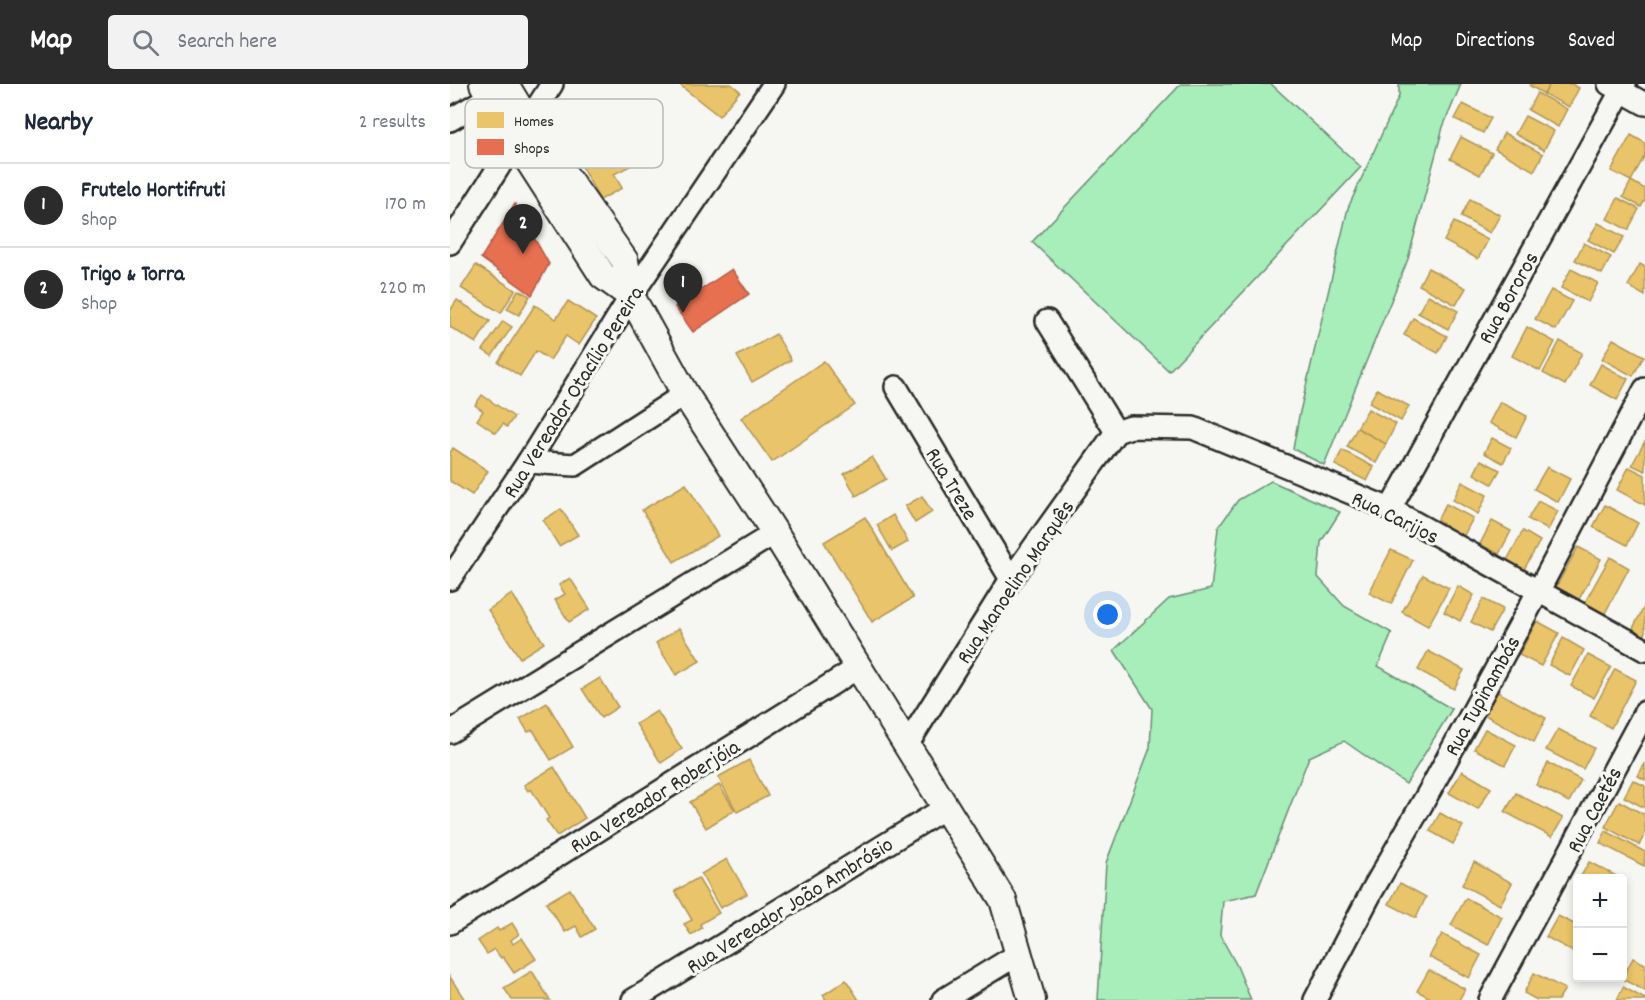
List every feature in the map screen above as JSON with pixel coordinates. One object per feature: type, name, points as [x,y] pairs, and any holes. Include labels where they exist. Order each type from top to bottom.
[{"type":"street","points":[[543,99],[552,84]]},
{"type":"street","name":"Rua Vereador Otacílio Pereira","points":[[450,579],[528,462],[631,296],[774,84]]},
{"type":"street","points":[[1619,86],[1645,104]]},
{"type":"street","name":"Rua Bororos","points":[[1390,509],[1619,86]]},
{"type":"street","points":[[480,99],[496,88]]},
{"type":"street","points":[[450,120],[465,110]]},
{"type":"street","points":[[450,243],[499,168]]},
{"type":"street","points":[[551,168],[625,261],[631,296],[685,394],[775,533],[1003,900],[1032,1000]]},
{"type":"street","points":[[1047,321],[1124,429]]},
{"type":"street","name":"Rua Treze","points":[[896,387],[1011,579]]},
{"type":"street","name":"Rua Tupinambás","points":[[1314,1000],[1539,590],[1645,389]]},
{"type":"street","points":[[528,462],[575,465],[685,394]]},
{"type":"street","name":"Rua Carijos","points":[[1124,429],[1192,428],[1390,509],[1645,650]]},
{"type":"street","name":"Rua Manoelino Marquês","points":[[907,746],[1011,579],[1124,429]]},
{"type":"street","points":[[450,732],[775,533]]},
{"type":"street","name":"Rua Vereador Roberjóia","points":[[450,923],[859,667]]},
{"type":"street","name":"Rua Caetés","points":[[1490,1000],[1645,712]]},
{"type":"street","name":"Rua Vereador João Ambrósio","points":[[633,1000],[945,808]]},
{"type":"street","points":[[943,1000],[1020,953]]},
{"type":"green space","points":[[1181,84],[1271,84],[1361,167],[1169,371],[1032,242]]},
{"type":"green space","points":[[1399,84],[1461,84],[1443,127],[1408,259],[1324,465],[1293,449],[1299,416],[1348,208],[1399,96]]},
{"type":"green space","points":[[1271,481],[1340,512],[1321,542],[1318,577],[1344,606],[1392,633],[1378,666],[1452,709],[1406,784],[1344,741],[1309,757],[1256,894],[1223,901],[1220,935],[1237,966],[1251,1000],[1098,1000],[1106,863],[1150,748],[1152,709],[1114,650],[1169,599],[1211,589],[1218,528],[1238,500]]},
{"type":"building: Homes","points":[[682,84],[731,84],[740,91],[719,116],[681,86]]},
{"type":"building: Homes","points":[[1531,84],[1550,84],[1544,94],[1530,86]]},
{"type":"building: Homes","points":[[1550,84],[1572,84],[1579,88],[1569,107],[1544,94]]},
{"type":"building: Homes","points":[[1537,93],[1567,109],[1558,127],[1528,110]]},
{"type":"building: Homes","points":[[1463,104],[1491,118],[1483,133],[1455,119]]},
{"type":"building: Homes","points":[[1525,116],[1554,131],[1544,150],[1515,134]]},
{"type":"building: Homes","points":[[1504,133],[1543,154],[1534,171],[1495,149]]},
{"type":"building: Homes","points":[[1631,135],[1645,143],[1645,155],[1631,181],[1611,171]]},
{"type":"building: Homes","points":[[1461,137],[1492,153],[1480,175],[1450,159]]},
{"type":"building: Homes","points":[[583,168],[626,168],[614,174],[622,188],[600,200]]},
{"type":"building: Homes","points":[[1631,181],[1645,189],[1645,200],[1641,207],[1623,197]]},
{"type":"building: Homes","points":[[1618,198],[1639,209],[1628,230],[1607,219]]},
{"type":"building: Homes","points":[[1470,199],[1500,215],[1490,233],[1461,217]]},
{"type":"building: Homes","points":[[1454,222],[1488,240],[1478,259],[1444,241]]},
{"type":"building: Homes","points":[[1598,223],[1624,237],[1614,254],[1588,240]]},
{"type":"building: Homes","points":[[1584,243],[1611,257],[1602,274],[1575,260]]},
{"type":"building: Homes","points":[[1640,264],[1645,267],[1645,296],[1628,286]]},
{"type":"building: Homes","points":[[476,265],[515,290],[501,313],[461,288]]},
{"type":"building: Homes","points":[[1428,268],[1466,288],[1456,305],[1419,285]]},
{"type":"building: Homes","points":[[1571,269],[1598,283],[1588,302],[1561,288]]},
{"type":"building: Homes","points":[[518,290],[530,296],[519,315],[507,309]]},
{"type":"building: Homes","points":[[1551,290],[1572,301],[1556,330],[1535,319]]},
{"type":"building: Homes","points":[[1428,295],[1458,311],[1448,329],[1418,313]]},
{"type":"building: Homes","points":[[457,300],[490,321],[476,343],[450,327],[450,311]]},
{"type":"building: Homes","points":[[568,301],[596,319],[579,345],[566,336],[550,360],[536,351],[520,376],[498,362],[535,305],[556,319]]},
{"type":"building: Homes","points":[[1413,318],[1447,336],[1438,353],[1404,335]]},
{"type":"building: Homes","points":[[503,321],[512,327],[492,356],[483,350]]},
{"type":"building: Homes","points":[[1527,327],[1555,342],[1540,371],[1512,356]]},
{"type":"building: Homes","points":[[776,334],[791,360],[752,382],[737,356]]},
{"type":"building: Homes","points":[[1613,339],[1644,356],[1633,376],[1602,359]]},
{"type":"building: Homes","points":[[1560,341],[1582,353],[1565,385],[1543,373]]},
{"type":"building: Homes","points":[[824,361],[855,405],[772,462],[741,418]]},
{"type":"building: Homes","points":[[1601,364],[1628,379],[1617,400],[1590,385]]},
{"type":"building: Homes","points":[[1377,389],[1409,406],[1401,421],[1369,403]]},
{"type":"building: Homes","points":[[482,395],[514,417],[507,427],[503,424],[496,433],[477,420],[483,411],[475,405]]},
{"type":"building: Homes","points":[[1500,402],[1527,416],[1516,437],[1489,423]]},
{"type":"building: Homes","points":[[1368,409],[1396,424],[1386,444],[1357,428]]},
{"type":"building: Homes","points":[[1357,428],[1386,444],[1376,463],[1347,447]]},
{"type":"building: Homes","points":[[1492,438],[1511,448],[1503,463],[1484,453]]},
{"type":"building: Homes","points":[[1645,441],[1645,471],[1632,465]]},
{"type":"building: Homes","points":[[453,448],[488,471],[472,495],[450,481],[450,453]]},
{"type":"building: Homes","points":[[1342,450],[1374,467],[1367,481],[1335,465]]},
{"type":"building: Homes","points":[[872,457],[886,479],[856,496],[844,474]]},
{"type":"building: Homes","points":[[1481,460],[1500,470],[1492,484],[1474,474]]},
{"type":"building: Homes","points":[[1547,467],[1570,479],[1558,502],[1534,489]]},
{"type":"building: Homes","points":[[1629,467],[1645,475],[1645,505],[1617,490]]},
{"type":"building: Homes","points":[[1462,482],[1487,495],[1478,514],[1453,500]]},
{"type":"building: Homes","points":[[686,484],[718,536],[674,562],[642,510]]},
{"type":"building: Homes","points":[[922,496],[932,512],[915,523],[905,506]]},
{"type":"building: Homes","points":[[1538,501],[1558,511],[1548,530],[1528,519]]},
{"type":"building: Homes","points":[[1446,504],[1473,518],[1462,539],[1435,524]]},
{"type":"building: Homes","points":[[1605,505],[1638,523],[1627,545],[1593,527]]},
{"type":"building: Homes","points":[[561,509],[578,535],[559,546],[543,520]]},
{"type":"building: Homes","points":[[893,515],[908,542],[892,551],[877,525]]},
{"type":"building: Homes","points":[[865,517],[913,598],[872,622],[824,542]]},
{"type":"building: Homes","points":[[1492,521],[1511,531],[1499,554],[1480,544]]},
{"type":"building: Homes","points":[[1523,531],[1540,541],[1523,571],[1506,562]]},
{"type":"building: Homes","points":[[1578,547],[1601,559],[1578,601],[1555,589]]},
{"type":"building: Homes","points":[[1391,550],[1413,560],[1391,604],[1369,593]]},
{"type":"building: Homes","points":[[1610,557],[1629,568],[1604,615],[1584,604]]},
{"type":"building: Homes","points":[[1423,575],[1449,588],[1428,626],[1402,612]]},
{"type":"building: Homes","points":[[570,578],[590,609],[569,622],[555,600],[565,594],[559,585]]},
{"type":"building: Homes","points":[[1458,586],[1474,595],[1460,621],[1444,612]]},
{"type":"building: Homes","points":[[512,594],[544,643],[520,658],[488,610]]},
{"type":"building: Homes","points":[[1483,599],[1503,609],[1490,632],[1471,622]]},
{"type":"building: Homes","points":[[1645,605],[1645,642],[1630,634]]},
{"type":"building: Homes","points":[[1537,621],[1559,633],[1541,666],[1519,655]]},
{"type":"building: Homes","points":[[679,628],[700,661],[676,675],[656,643]]},
{"type":"building: Homes","points":[[1563,638],[1584,650],[1570,676],[1549,665]]},
{"type":"building: Homes","points":[[1428,651],[1464,670],[1454,689],[1418,670]]},
{"type":"building: Homes","points":[[1588,655],[1611,667],[1594,698],[1571,686]]},
{"type":"building: Homes","points":[[1615,669],[1636,680],[1611,728],[1590,716]]},
{"type":"building: Homes","points":[[600,678],[618,707],[601,718],[582,689]]},
{"type":"building: Homes","points":[[1496,691],[1546,718],[1534,742],[1483,714]]},
{"type":"building: Homes","points":[[547,703],[573,747],[551,760],[533,730],[528,732],[520,719]]},
{"type":"building: Homes","points":[[657,711],[682,749],[661,763],[636,724]]},
{"type":"building: Homes","points":[[1485,729],[1516,745],[1505,765],[1474,749]]},
{"type":"building: Homes","points":[[1558,729],[1594,748],[1583,769],[1546,750]]},
{"type":"building: Homes","points":[[749,760],[768,796],[737,812],[718,777]]},
{"type":"building: Homes","points":[[1548,763],[1581,780],[1569,802],[1536,785]]},
{"type":"building: Homes","points":[[1645,763],[1645,780],[1638,776]]},
{"type":"building: Homes","points":[[554,767],[585,818],[557,836],[546,820],[549,818],[531,789],[528,791],[524,785]]},
{"type":"building: Homes","points":[[1462,771],[1491,788],[1478,809],[1449,793]]},
{"type":"building: Homes","points":[[1633,780],[1645,786],[1645,808],[1624,797]]},
{"type":"building: Homes","points":[[719,785],[735,810],[706,828],[690,802]]},
{"type":"building: Homes","points":[[1516,793],[1563,818],[1552,837],[1505,812]]},
{"type":"building: Homes","points":[[1619,801],[1645,815],[1645,834],[1639,845],[1605,827]]},
{"type":"building: Homes","points":[[1440,813],[1463,826],[1453,844],[1430,831]]},
{"type":"building: Homes","points":[[1606,831],[1645,852],[1644,866],[1600,843]]},
{"type":"building: Homes","points":[[727,859],[747,894],[720,908],[701,874]]},
{"type":"building: Homes","points":[[1474,862],[1512,883],[1500,905],[1462,885]]},
{"type":"building: Homes","points":[[1589,862],[1612,874],[1582,874]]},
{"type":"building: Homes","points":[[698,878],[719,913],[700,924],[702,928],[691,935],[684,924],[692,920],[675,891]]},
{"type":"building: Homes","points":[[1400,883],[1426,897],[1416,918],[1389,904]]},
{"type":"building: Homes","points":[[570,889],[595,929],[582,937],[576,926],[565,932],[546,903]]},
{"type":"building: Homes","points":[[1466,898],[1502,917],[1488,945],[1451,925]]},
{"type":"building: Homes","points":[[1558,916],[1573,924],[1573,951],[1546,937]]},
{"type":"building: Homes","points":[[512,923],[519,934],[511,940],[513,944],[522,938],[536,959],[514,973],[494,949],[487,954],[478,941],[497,928],[499,931]]},
{"type":"building: Homes","points":[[1442,934],[1481,955],[1469,978],[1429,957]]},
{"type":"building: Homes","points":[[1633,958],[1645,964],[1645,991],[1627,982],[1627,969]]},
{"type":"building: Homes","points":[[1429,970],[1465,989],[1459,1000],[1434,1000],[1417,991]]},
{"type":"building: Homes","points":[[532,971],[550,1000],[512,1000],[504,988]]},
{"type":"building: Homes","points":[[1534,973],[1565,989],[1558,1000],[1537,1000],[1524,993]]},
{"type":"building: Homes","points":[[450,977],[465,1000],[450,1000]]},
{"type":"building: Homes","points":[[846,980],[859,1000],[826,1000],[823,995]]},
{"type":"building: Homes","points":[[1623,987],[1645,999],[1645,1000],[1617,1000]]},
{"type":"building: Shops","points":[[515,204],[549,264],[532,295],[481,258]]},
{"type":"building: Shops","points":[[732,269],[749,294],[693,332],[675,307]]},
{"type":"place","name":"Trigo & Torra","points":[[523,254]]},
{"type":"place","name":"Frutelo Hortifruti","points":[[683,313]]}]
